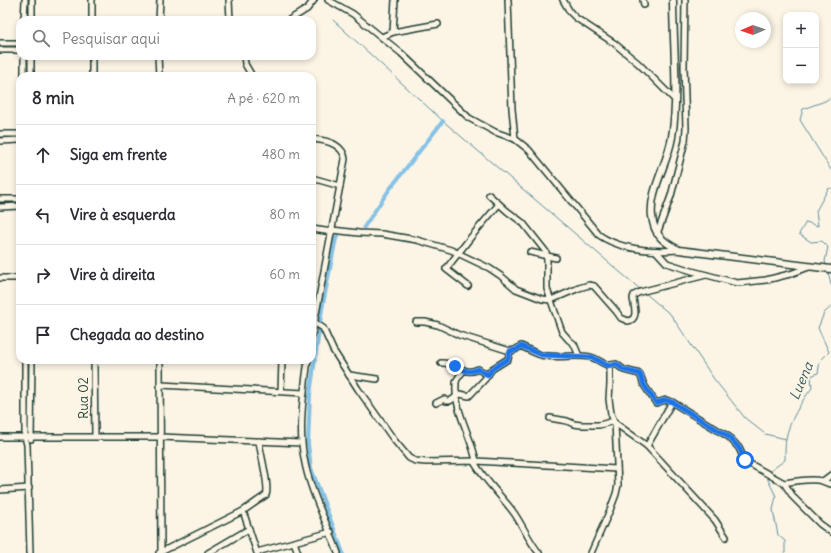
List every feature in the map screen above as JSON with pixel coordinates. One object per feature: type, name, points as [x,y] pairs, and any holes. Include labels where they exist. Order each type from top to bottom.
[{"type":"main road","points":[[673,0],[676,100],[672,139],[667,159],[652,201],[653,220],[658,234],[664,243],[679,250],[831,269]]},
{"type":"street","points":[[24,16],[25,0]]},
{"type":"street","points":[[32,0],[32,16]]},
{"type":"street","points":[[92,0],[92,16]]},
{"type":"street","points":[[159,16],[160,0]]},
{"type":"street","points":[[229,0],[230,16]]},
{"type":"street","points":[[296,16],[307,9],[314,0]]},
{"type":"street","points":[[328,0],[353,14],[402,53],[469,118],[495,132],[515,139],[529,150],[599,235],[608,241],[624,246],[656,251],[679,250]]},
{"type":"street","points":[[393,32],[395,0]]},
{"type":"street","points":[[508,0],[512,109],[515,139]]},
{"type":"street","points":[[563,0],[570,12],[576,18],[614,43],[639,64],[676,100]]},
{"type":"street","points":[[567,6],[569,0]]},
{"type":"street","points":[[658,234],[671,196],[685,141],[685,0]]},
{"type":"street","points":[[382,37],[393,32],[438,24]]},
{"type":"street","points":[[0,43],[16,43]]},
{"type":"street","points":[[0,50],[16,50]]},
{"type":"street","points":[[24,60],[24,72]]},
{"type":"street","points":[[31,60],[31,72]]},
{"type":"street","points":[[92,60],[92,72]]},
{"type":"street","points":[[158,60],[159,72]]},
{"type":"street","points":[[244,60],[250,72]]},
{"type":"street","points":[[0,134],[16,134]]},
{"type":"street","points":[[0,141],[16,140]]},
{"type":"street","points":[[316,140],[332,143],[342,150],[345,159],[316,308]]},
{"type":"street","points":[[316,179],[340,186]]},
{"type":"street","points":[[489,195],[527,227],[543,248],[547,256],[547,289],[558,323],[562,332],[574,344],[579,356]]},
{"type":"street","points":[[0,199],[16,199]]},
{"type":"street","points":[[468,286],[446,269],[499,204]]},
{"type":"street","points":[[0,207],[16,206]]},
{"type":"street","points":[[316,230],[382,234],[433,244],[459,253],[501,276],[516,289],[542,299],[551,300],[589,285],[594,286],[621,318],[628,321],[636,315],[633,298],[637,293],[655,287],[706,275]]},
{"type":"street","points":[[656,251],[667,263],[737,283],[766,280],[811,267]]},
{"type":"street","points":[[530,252],[556,258]]},
{"type":"street","points":[[0,278],[16,278]]},
{"type":"street","points":[[416,322],[425,322],[438,325],[459,335],[510,351],[516,350],[521,346],[542,355],[592,357],[610,366],[616,364],[624,370],[640,374],[644,385],[656,403],[666,400],[672,402],[729,437],[739,448],[745,460],[784,483],[794,498],[820,524],[831,532]]},
{"type":"street","points":[[316,324],[323,328],[333,350],[394,440],[409,458],[415,461],[475,462],[617,470]]},
{"type":"street","points":[[436,403],[444,399],[446,401],[450,401],[457,396],[465,394],[469,396],[492,369],[508,359],[510,351]]},
{"type":"street","points":[[441,363],[448,362],[464,370],[473,372],[478,369],[488,375]]},
{"type":"street","points":[[25,364],[25,437],[27,445],[30,553]]},
{"type":"street","points":[[27,445],[32,437],[32,364]]},
{"type":"street","name":"Rua 02","points":[[94,364],[94,436]]},
{"type":"street","points":[[160,364],[161,553],[243,511],[264,498],[268,493],[268,485],[262,465],[258,441]]},
{"type":"street","points":[[281,392],[282,364]]},
{"type":"street","points":[[308,364],[301,443],[304,460],[312,486],[338,553]]},
{"type":"street","points":[[591,553],[616,494],[618,485],[615,422],[611,414],[609,400],[610,366]]},
{"type":"street","points":[[464,370],[456,382],[458,406],[471,442],[475,462],[484,477],[515,514],[533,546],[539,553]]},
{"type":"street","points":[[349,375],[377,379]]},
{"type":"street","points":[[161,385],[304,393]]},
{"type":"street","points":[[647,446],[672,402]]},
{"type":"street","points":[[550,418],[581,425],[599,425],[615,422],[647,446],[716,520],[726,536]]},
{"type":"street","points":[[0,437],[161,437],[301,443]]},
{"type":"street","points":[[824,481],[831,475]]},
{"type":"street","points":[[784,483],[811,480],[824,481],[827,484],[831,484]]},
{"type":"street","points":[[0,490],[28,488]]},
{"type":"street","points":[[243,511],[257,552],[331,532]]},
{"type":"street","points":[[208,553],[249,529]]},
{"type":"street","points":[[294,542],[298,553]]},
{"type":"waterway","points":[[333,20],[443,121],[641,290]]},
{"type":"waterway","name":"Luena","points":[[831,97],[825,101],[803,109],[800,120],[831,170]]},
{"type":"waterway","points":[[364,227],[389,190],[443,121]]},
{"type":"waterway","name":"Luena","points":[[826,265],[825,261],[828,247],[822,241],[811,242],[799,234],[806,222],[818,226],[816,211],[828,189],[831,188]]},
{"type":"waterway","points":[[316,352],[322,309],[336,238],[338,236]]},
{"type":"waterway","name":"Luena","points":[[828,272],[831,285]]},
{"type":"waterway","points":[[645,293],[671,315],[714,379],[745,418],[765,434],[786,439]]},
{"type":"waterway","name":"Luena","points":[[769,472],[785,460],[786,438],[790,425],[800,405],[812,388],[811,376],[818,373],[820,361],[829,352],[818,328],[824,313],[831,307]]},
{"type":"waterway","points":[[314,364],[310,395],[308,444],[311,468],[343,553]]},
{"type":"waterway","name":"Luena","points":[[768,477],[776,496],[773,510],[778,535],[785,541],[785,553]]},
{"type":"route","points":[[455,366],[467,372],[473,372],[478,369],[488,375],[492,369],[508,359],[510,351],[516,350],[521,346],[542,355],[592,357],[606,365],[610,366],[616,364],[624,370],[629,372],[637,372],[640,374],[644,385],[656,403],[666,400],[672,402],[729,437],[739,448],[745,460]]}]
